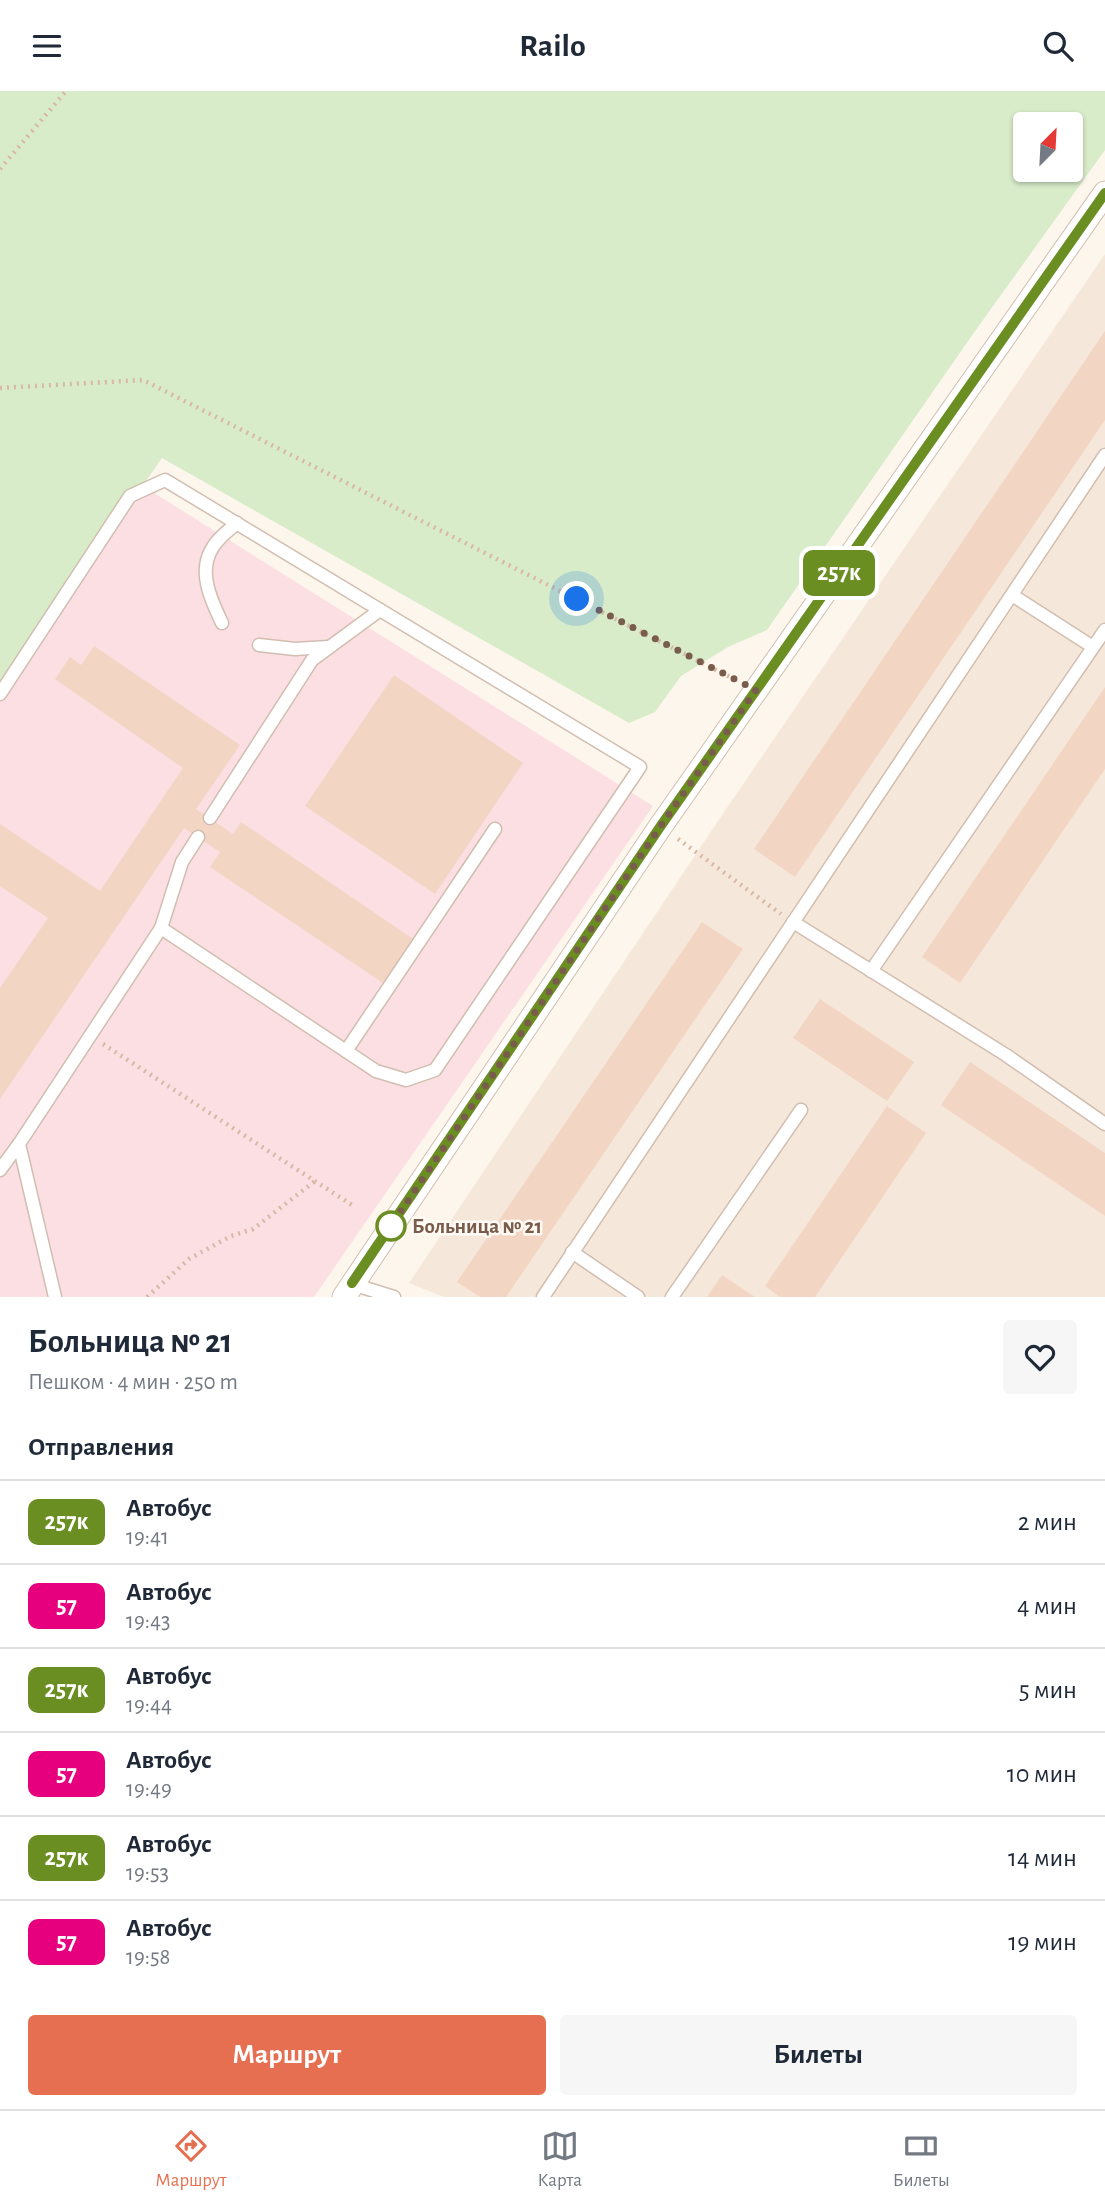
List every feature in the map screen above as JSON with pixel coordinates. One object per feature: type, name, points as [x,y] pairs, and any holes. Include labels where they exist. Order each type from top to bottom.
[{"type":"street","points":[[348,1290],[660,827],[1105,193]]},
{"type":"lane","points":[[543,1297],[1105,455]]},
{"type":"lane","points":[[0,694],[130,496],[166,479],[640,767],[435,1070],[406,1080],[376,1071],[162,928]]},
{"type":"lane","points":[[222,623],[210,598],[205,567],[213,547],[237,523]]},
{"type":"lane","points":[[1012,595],[1093,647]]},
{"type":"lane","points":[[210,818],[312,660],[380,610]]},
{"type":"lane","points":[[871,971],[1105,630]]},
{"type":"lane","points":[[259,645],[295,649],[329,647]]},
{"type":"lane","points":[[346,1051],[495,829]]},
{"type":"lane","points":[[0,1170],[162,928],[182,862],[198,837]]},
{"type":"lane","points":[[793,922],[1006,1055],[1105,1123]]},
{"type":"lane","points":[[672,1297],[801,1110]]},
{"type":"lane","points":[[19,1144],[55,1297]]},
{"type":"lane","points":[[572,1252],[638,1297]]},
{"type":"lane","points":[[348,1290],[394,1297]]},
{"type":"path","points":[[0,169],[66,91]]},
{"type":"path","points":[[0,388],[143,380],[756,690]]},
{"type":"path","points":[[660,827],[793,922]]},
{"type":"path","points":[[90,1036],[355,1207]]},
{"type":"path","points":[[147,1297],[189,1259],[232,1235],[253,1229],[315,1181]]},
{"type":"shaded area","points":[[1105,254],[1105,1297],[444,1297],[409,1283],[720,818]]},
{"type":"shaded area","points":[[143,486],[653,806],[314,1297],[0,1297],[0,693]]},
{"type":"green space","points":[[0,91],[1105,91],[1105,150],[1083,181],[1083,112],[1013,112],[1013,182],[1082,182],[767,630],[728,647],[681,676],[655,712],[629,723],[162,458],[0,693]]},
{"type":"building","points":[[1105,331],[1105,420],[795,877],[754,849]]},
{"type":"building","points":[[94,646],[240,745],[196,809],[233,834],[241,822],[413,939],[383,983],[210,867],[220,852],[184,828],[0,1099],[0,988],[48,918],[0,886],[0,824],[100,891],[183,768],[55,679],[70,657],[81,665]]},
{"type":"building","points":[[394,675],[523,763],[435,894],[305,806]]},
{"type":"building","points":[[1105,687],[1105,769],[960,983],[922,957]]},
{"type":"building","points":[[702,922],[743,949],[506,1297],[480,1297],[457,1282]]},
{"type":"building","points":[[820,999],[914,1062],[887,1101],[793,1038]]},
{"type":"building","points":[[970,1062],[1105,1153],[1105,1216],[941,1105]]},
{"type":"building","points":[[887,1106],[926,1133],[815,1297],[780,1297],[765,1286]]},
{"type":"building","points":[[722,1275],[755,1297],[707,1297]]},
{"type":"bus line","name":"257к","points":[[352,1283],[660,827],[1105,193]]},
{"type":"place","name":"Больница № 21","points":[[391,1226]]},
{"type":"route","points":[[391,1226],[389,1229],[660,827],[756,690],[577,599]]}]
